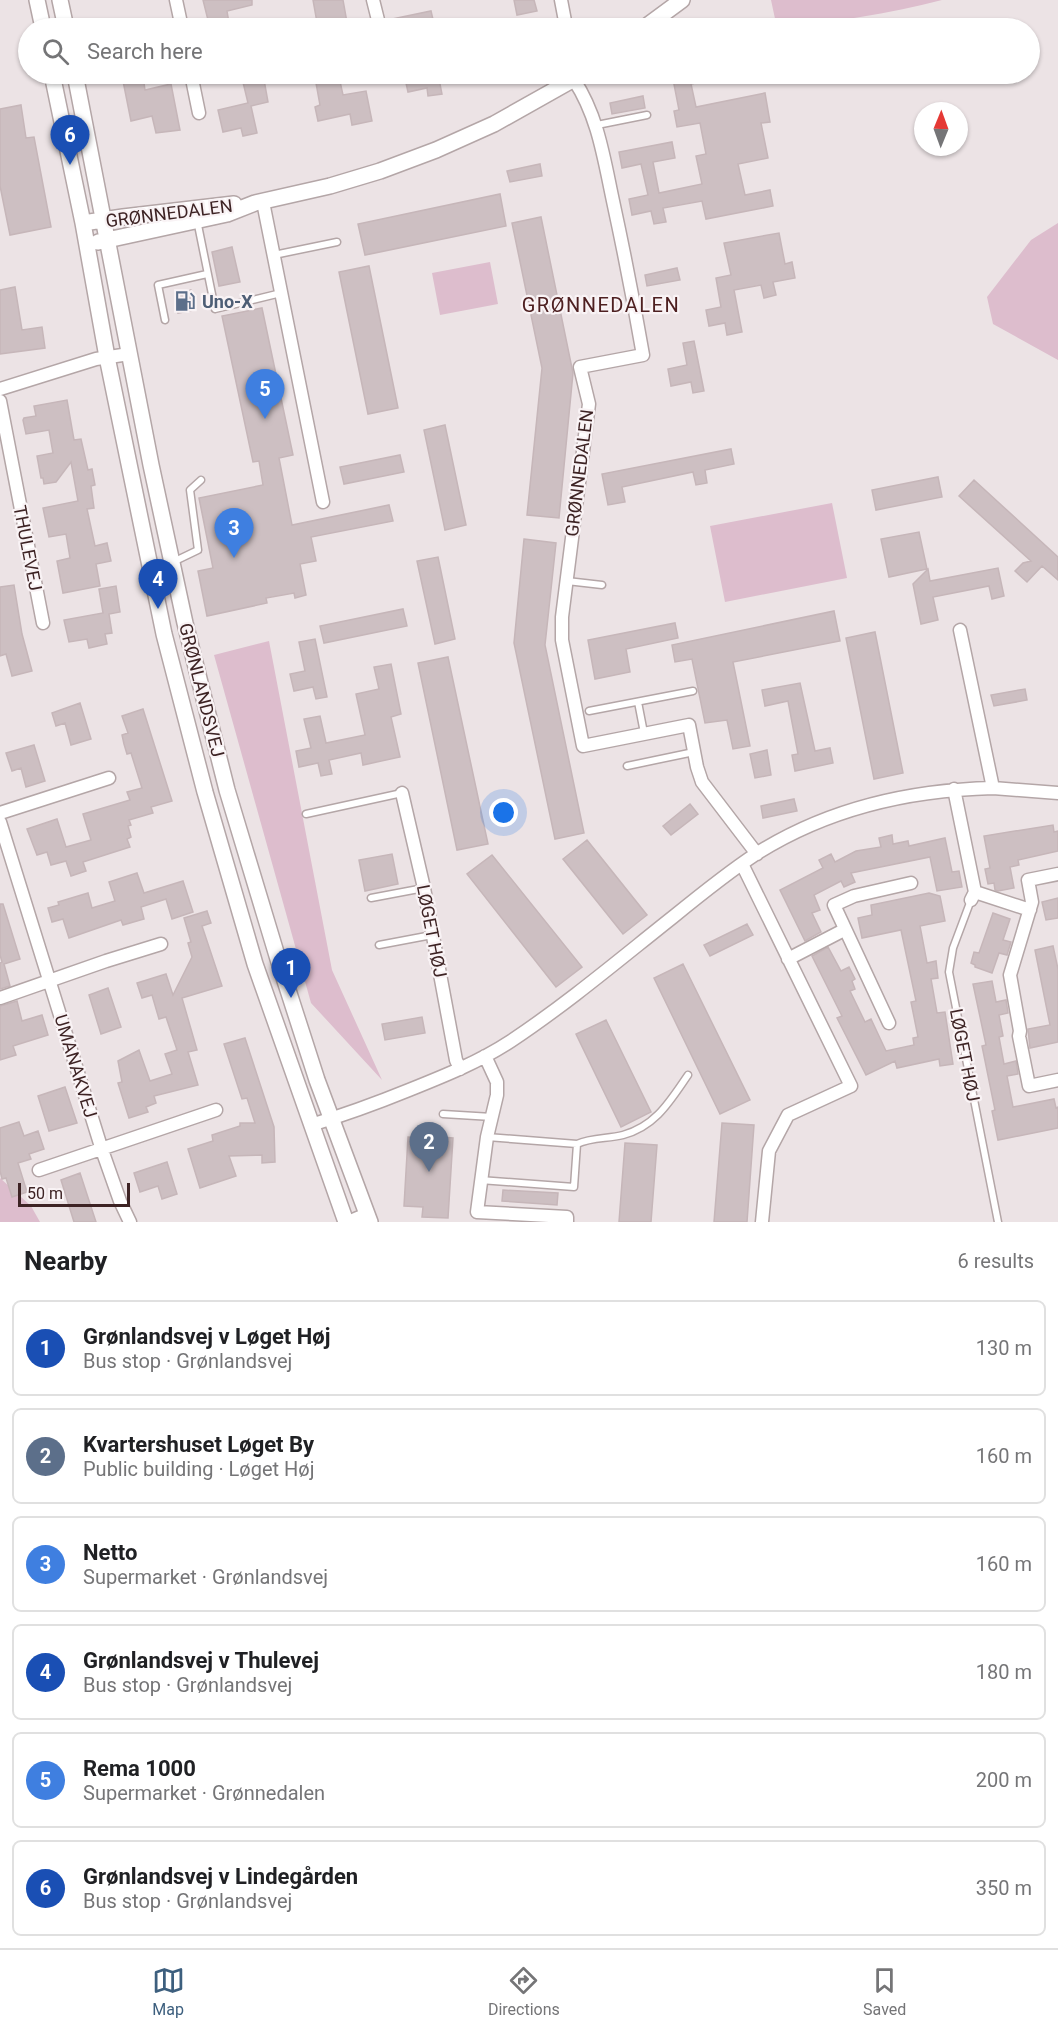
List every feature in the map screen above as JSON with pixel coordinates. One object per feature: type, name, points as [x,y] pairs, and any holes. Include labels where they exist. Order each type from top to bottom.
[{"type":"street","points":[[37,0],[41,18]]},
{"type":"street","points":[[60,0],[64,18]]},
{"type":"street","points":[[176,0],[180,18]]},
{"type":"street","points":[[373,0],[378,18]]},
{"type":"street","points":[[561,0],[565,18]]},
{"type":"street","points":[[658,18],[682,0]]},
{"type":"street","name":"GRØNLANDSVEJ","points":[[54,84],[158,609],[204,792],[258,972],[347,1222]]},
{"type":"street","name":"GRØNLANDSVEJ","points":[[77,84],[172,562],[227,790],[317,1080],[369,1218]]},
{"type":"street","points":[[193,84],[199,113]]},
{"type":"street","name":"GRØNNEDALEN","points":[[87,244],[197,214],[259,203],[380,171],[436,150],[494,124],[566,84]]},
{"type":"street","name":"GRØNNEDALEN","points":[[581,84],[597,125],[643,355],[580,368],[589,404],[566,581],[562,640],[583,747],[644,734]]},
{"type":"street","points":[[259,203],[274,255],[323,502]]},
{"type":"street","name":"GRØNNEDALEN","points":[[83,224],[105,220],[197,214]]},
{"type":"street","points":[[0,389],[107,357],[129,354]]},
{"type":"street","name":"THULEVEJ","points":[[0,402],[43,623]]},
{"type":"street","points":[[960,630],[993,788]]},
{"type":"street","points":[[644,734],[689,725],[702,782],[756,854]]},
{"type":"street","points":[[0,813],[109,778]]},
{"type":"street","points":[[311,1125],[333,1119],[460,1069],[485,1056],[539,1022],[717,881],[756,854],[796,832],[841,813],[888,800],[954,789],[993,788],[1058,793]]},
{"type":"street","points":[[954,789],[973,896],[1030,910]]},
{"type":"street","name":"LØGET HØJ","points":[[402,793],[424,888],[456,1060],[460,1069]]},
{"type":"street","name":"UMANAKVEJ","points":[[0,822],[102,1150],[130,1222]]},
{"type":"street","points":[[742,864],[851,1086],[788,1115],[769,1151],[762,1222]]},
{"type":"street","points":[[1058,874],[1029,879],[1032,902],[1010,975],[1020,1031],[1018,1036],[1029,1086],[1058,1080]]},
{"type":"street","points":[[889,1023],[834,905],[854,896],[911,883]]},
{"type":"street","points":[[788,959],[844,930]]},
{"type":"street","points":[[0,998],[161,944]]},
{"type":"street","points":[[485,1056],[497,1082],[480,1180],[477,1212],[567,1217],[567,1222]]},
{"type":"street","points":[[39,1170],[216,1110]]},
{"type":"street","points":[[347,1222],[369,1218]]},
{"type":"lane","points":[[597,125],[647,115]]},
{"type":"lane","points":[[197,214],[214,309],[281,293]]},
{"type":"lane","points":[[274,255],[336,242]]},
{"type":"lane","points":[[165,320],[158,285],[207,274]]},
{"type":"lane","points":[[172,562],[198,550],[190,490],[201,480]]},
{"type":"lane","points":[[566,581],[602,585]]},
{"type":"lane","points":[[589,711],[693,691]]},
{"type":"lane","points":[[638,702],[644,734]]},
{"type":"lane","points":[[627,766],[694,752]]},
{"type":"lane","points":[[306,814],[402,793]]},
{"type":"lane","points":[[371,898],[424,888]]},
{"type":"lane","name":"LØGET HØJ","points":[[973,896],[953,948],[949,972],[998,1222]]},
{"type":"lane","points":[[379,945],[433,935]]},
{"type":"lane","points":[[487,1137],[577,1144],[585,1140],[624,1134],[650,1123],[666,1106],[688,1075]]},
{"type":"lane","points":[[443,1114],[492,1117]]},
{"type":"lane","points":[[480,1180],[574,1187],[577,1144]]},
{"type":"shaded area","points":[[771,0],[942,0],[853,18],[775,18]]},
{"type":"shaded area","points":[[1058,223],[1058,360],[993,324],[987,297],[1031,240]]},
{"type":"shaded area","points":[[490,262],[498,304],[440,315],[432,273]]},
{"type":"shaded area","points":[[832,503],[847,578],[725,602],[710,526]]},
{"type":"shaded area","points":[[269,641],[332,970],[382,1080],[311,1003],[214,655]]},
{"type":"shaded area","points":[[0,1178],[31,1206],[40,1222],[0,1222]]},
{"type":"building","points":[[203,0],[252,0],[252,5],[227,11],[228,18],[208,18]]},
{"type":"building","points":[[313,0],[343,0],[346,18],[316,18]]},
{"type":"building","points":[[514,0],[534,0],[537,11],[517,15]]},
{"type":"building","points":[[431,11],[433,18],[397,18]]},
{"type":"building","points":[[124,84],[144,84],[145,90],[171,84],[180,130],[156,133],[152,116],[131,121]]},
{"type":"building","points":[[243,84],[265,84],[268,102],[251,106],[257,133],[243,136],[241,128],[223,132],[218,110],[248,103]]},
{"type":"building","points":[[316,84],[341,84],[343,95],[366,91],[372,121],[352,125],[350,114],[318,121],[315,107],[320,105]]},
{"type":"building","points":[[406,84],[440,84],[442,94],[428,96],[427,88],[408,92]]},
{"type":"building","points":[[674,84],[691,84],[696,107],[765,93],[770,122],[761,123],[768,158],[738,164],[745,195],[770,190],[773,206],[706,219],[702,201],[663,208],[666,222],[654,224],[651,211],[632,215],[629,199],[648,195],[641,164],[622,168],[619,152],[672,142],[675,158],[653,162],[659,193],[702,184],[696,156],[706,154],[700,123],[677,127],[674,111],[679,110]]},
{"type":"building","points":[[643,96],[645,108],[612,114],[610,103]]},
{"type":"building","points":[[21,105],[26,138],[34,137],[51,227],[10,235],[0,186],[0,109]]},
{"type":"building","points":[[540,164],[542,176],[510,182],[507,171]]},
{"type":"building","points":[[500,194],[506,226],[365,255],[358,224]]},
{"type":"building","points":[[541,217],[573,373],[559,518],[527,515],[542,368],[512,223]]},
{"type":"building","points":[[779,233],[785,264],[792,262],[795,278],[773,282],[776,295],[764,298],[761,285],[734,290],[742,332],[727,335],[725,323],[709,326],[706,310],[721,307],[716,278],[731,275],[724,243]]},
{"type":"building","points":[[232,247],[240,282],[219,286],[212,252]]},
{"type":"building","points":[[369,266],[398,408],[368,414],[339,272]]},
{"type":"building","points":[[677,268],[680,280],[647,286],[645,275]]},
{"type":"building","points":[[15,287],[22,330],[42,327],[45,348],[0,354],[0,290]]},
{"type":"building","name":"Uno-X","points":[[191,290],[194,310],[178,313],[175,293]]},
{"type":"building","points":[[262,308],[293,455],[279,458],[292,525],[389,505],[393,521],[311,537],[316,561],[300,564],[306,595],[295,598],[294,593],[266,598],[267,603],[207,616],[198,571],[213,568],[199,498],[263,485],[259,461],[253,462],[222,316]]},
{"type":"building","points":[[694,341],[704,391],[693,393],[691,382],[671,386],[668,369],[687,365],[683,343]]},
{"type":"building","points":[[67,400],[74,440],[81,439],[88,470],[92,469],[95,485],[91,486],[94,508],[87,509],[95,546],[107,543],[111,561],[96,564],[100,586],[63,593],[57,561],[70,558],[66,534],[49,537],[43,508],[78,501],[71,462],[56,482],[44,484],[37,456],[53,453],[49,430],[26,434],[23,420],[36,416],[34,406]]},
{"type":"building","points":[[445,425],[466,525],[445,530],[424,430]]},
{"type":"building","points":[[731,449],[734,464],[705,470],[707,483],[696,485],[693,472],[622,487],[625,502],[608,505],[602,474]]},
{"type":"building","points":[[400,455],[404,472],[344,484],[340,467]]},
{"type":"building","points":[[938,477],[942,497],[876,510],[872,490]]},
{"type":"building","points":[[974,480],[1058,557],[1058,580],[1042,566],[1027,582],[1015,571],[1023,563],[1031,561],[959,496]]},
{"type":"building","points":[[919,532],[927,569],[889,577],[881,539]]},
{"type":"building","points":[[524,539],[556,543],[545,645],[584,833],[555,839],[514,643]]},
{"type":"building","points":[[438,557],[455,639],[435,644],[417,561]]},
{"type":"building","points":[[998,568],[1004,596],[992,599],[989,586],[933,597],[938,620],[921,624],[913,584],[928,569],[930,581]]},
{"type":"building","points":[[14,585],[22,634],[32,671],[12,676],[6,654],[0,656],[0,587]]},
{"type":"building","points":[[116,586],[120,612],[109,614],[112,633],[105,634],[107,644],[89,648],[87,639],[69,642],[64,620],[103,613],[99,589]]},
{"type":"building","points":[[403,609],[407,626],[324,643],[320,626]]},
{"type":"building","points":[[834,611],[840,641],[733,662],[750,746],[733,749],[727,720],[705,723],[692,659],[675,662],[672,645]]},
{"type":"building","points":[[675,623],[678,638],[626,649],[630,672],[595,679],[588,640]]},
{"type":"building","points":[[875,632],[903,773],[874,779],[846,638]]},
{"type":"building","points":[[315,639],[327,697],[316,699],[313,687],[294,691],[290,674],[305,671],[299,642]]},
{"type":"building","points":[[448,657],[488,844],[457,850],[418,663]]},
{"type":"building","points":[[391,664],[401,714],[391,717],[400,757],[363,765],[361,753],[329,760],[332,774],[321,776],[318,763],[299,767],[296,751],[311,748],[304,719],[320,716],[326,743],[365,735],[356,694],[379,689],[374,667]]},
{"type":"building","points":[[800,683],[815,751],[830,748],[833,763],[795,771],[792,755],[798,754],[788,701],[765,706],[762,690]]},
{"type":"building","points":[[1025,689],[1027,700],[994,706],[991,695]]},
{"type":"building","points":[[80,703],[91,739],[71,745],[65,723],[56,726],[52,713]]},
{"type":"building","points":[[143,709],[172,801],[151,807],[153,813],[129,820],[131,837],[127,839],[130,847],[83,862],[86,871],[71,876],[66,861],[51,865],[47,852],[37,855],[27,829],[57,819],[66,847],[91,840],[83,814],[130,800],[127,792],[142,788],[131,753],[127,754],[124,744],[122,735],[128,733],[122,716]]},
{"type":"building","points":[[34,745],[45,781],[26,787],[21,768],[12,771],[6,753]]},
{"type":"building","points":[[767,750],[771,775],[755,778],[750,754]]},
{"type":"building","points":[[794,799],[797,811],[763,818],[761,806]]},
{"type":"building","points":[[690,804],[698,814],[671,835],[663,826]]},
{"type":"building","points":[[1053,825],[1054,832],[1058,831],[1058,851],[1018,860],[1019,865],[1010,867],[1014,888],[998,891],[995,890],[994,883],[988,884],[985,869],[990,868],[984,836]]},
{"type":"building","points":[[892,835],[893,844],[908,841],[909,846],[945,838],[952,872],[959,871],[962,887],[937,891],[930,857],[851,873],[855,882],[844,887],[841,881],[814,895],[820,910],[812,913],[821,932],[805,941],[780,890],[823,868],[819,860],[831,854],[835,862],[856,851],[881,847],[879,838]]},
{"type":"building","points":[[587,840],[647,915],[623,934],[563,859]]},
{"type":"building","points":[[392,854],[398,884],[365,891],[359,860]]},
{"type":"building","points":[[492,855],[582,967],[556,987],[467,874]]},
{"type":"building","points":[[137,873],[144,893],[183,881],[193,912],[172,919],[166,899],[141,907],[144,919],[123,925],[121,920],[69,938],[63,919],[52,922],[48,908],[59,905],[58,902],[88,893],[92,908],[115,901],[109,882]]},
{"type":"building","points":[[929,893],[940,896],[945,921],[920,926],[927,963],[936,961],[938,978],[931,979],[937,1013],[945,1012],[953,1064],[940,1066],[939,1059],[897,1068],[895,1061],[866,1075],[837,1018],[842,1016],[812,956],[828,947],[841,971],[849,967],[855,979],[852,981],[855,989],[850,991],[865,1022],[871,1019],[886,1051],[914,1045],[913,1038],[918,1037],[911,1002],[916,1001],[901,930],[862,938],[858,918],[872,915],[871,905]]},
{"type":"building","points":[[1058,898],[1058,918],[1046,920],[1042,902]]},
{"type":"building","points":[[0,904],[3,904],[20,959],[4,964],[10,986],[0,989],[0,963],[2,962]]},
{"type":"building","points":[[207,911],[211,923],[202,926],[222,986],[182,998],[197,1050],[188,1052],[198,1085],[154,1096],[156,1103],[146,1107],[148,1112],[129,1118],[118,1083],[122,1082],[118,1061],[139,1050],[150,1081],[172,1074],[165,1054],[177,1050],[166,1017],[159,1019],[152,995],[142,998],[137,983],[166,974],[173,995],[192,957],[188,943],[191,942],[184,918]]},
{"type":"building","points":[[993,913],[1010,919],[1003,940],[1011,942],[1007,955],[999,953],[992,973],[975,967],[971,963],[974,952],[979,953]]},
{"type":"building","points":[[747,924],[753,935],[710,956],[704,945]]},
{"type":"building","points":[[1053,946],[1058,969],[1058,1042],[1030,1048],[1028,1029],[1050,1025],[1035,950]]},
{"type":"building","points":[[683,964],[750,1100],[720,1114],[654,978]]},
{"type":"building","points":[[992,981],[996,1002],[1006,1000],[1008,1013],[999,1015],[1003,1036],[999,1037],[1004,1064],[1016,1061],[1018,1074],[1007,1076],[1013,1107],[1054,1099],[1056,1108],[1058,1107],[1058,1128],[998,1140],[992,1111],[995,1110],[982,1046],[986,1045],[973,984]]},
{"type":"building","points":[[108,988],[121,1027],[101,1034],[89,995]]},
{"type":"building","points":[[17,1001],[22,1021],[42,1015],[48,1035],[13,1046],[16,1055],[0,1060],[0,1006]]},
{"type":"building","points":[[422,1017],[425,1033],[385,1040],[382,1024]]},
{"type":"building","points":[[606,1020],[651,1112],[621,1127],[576,1034]]},
{"type":"building","points":[[245,1038],[274,1127],[275,1162],[262,1163],[262,1155],[229,1156],[236,1176],[200,1188],[188,1149],[213,1141],[212,1135],[240,1126],[240,1123],[255,1123],[247,1098],[242,1099],[224,1044]]},
{"type":"building","points":[[65,1087],[77,1123],[49,1131],[38,1096]]},
{"type":"building","points":[[19,1122],[24,1136],[38,1131],[44,1149],[29,1154],[31,1159],[18,1163],[27,1192],[12,1197],[6,1178],[2,1179],[0,1171],[0,1128]]},
{"type":"building","points":[[722,1123],[754,1125],[747,1222],[714,1222]]},
{"type":"building","points":[[428,1136],[453,1138],[448,1218],[422,1217],[423,1207],[404,1206],[408,1137],[428,1138]]},
{"type":"building","points":[[625,1143],[657,1145],[651,1222],[619,1222]]},
{"type":"building","points":[[167,1162],[177,1194],[162,1199],[158,1186],[140,1192],[134,1173]]},
{"type":"building","points":[[80,1173],[96,1222],[74,1222],[61,1180]]},
{"type":"building","points":[[503,1190],[558,1193],[557,1205],[502,1201]]},
{"type":"place","name":"Grønlandsvej v Lindegården","points":[[70,165]]},
{"type":"place","name":"Uno-X","points":[[185,301]]},
{"type":"place","name":"Rema 1000","points":[[265,419]]},
{"type":"place","name":"Netto","points":[[234,558]]},
{"type":"place","name":"Grønlandsvej v Thulevej","points":[[158,609]]},
{"type":"place","name":"Grønlandsvej v Løget Høj","points":[[291,998]]},
{"type":"place","name":"Kvartershuset Løget By","points":[[429,1172]]},
{"type":"district","name":"GRØNNEDALEN","points":[[601,305]]}]
